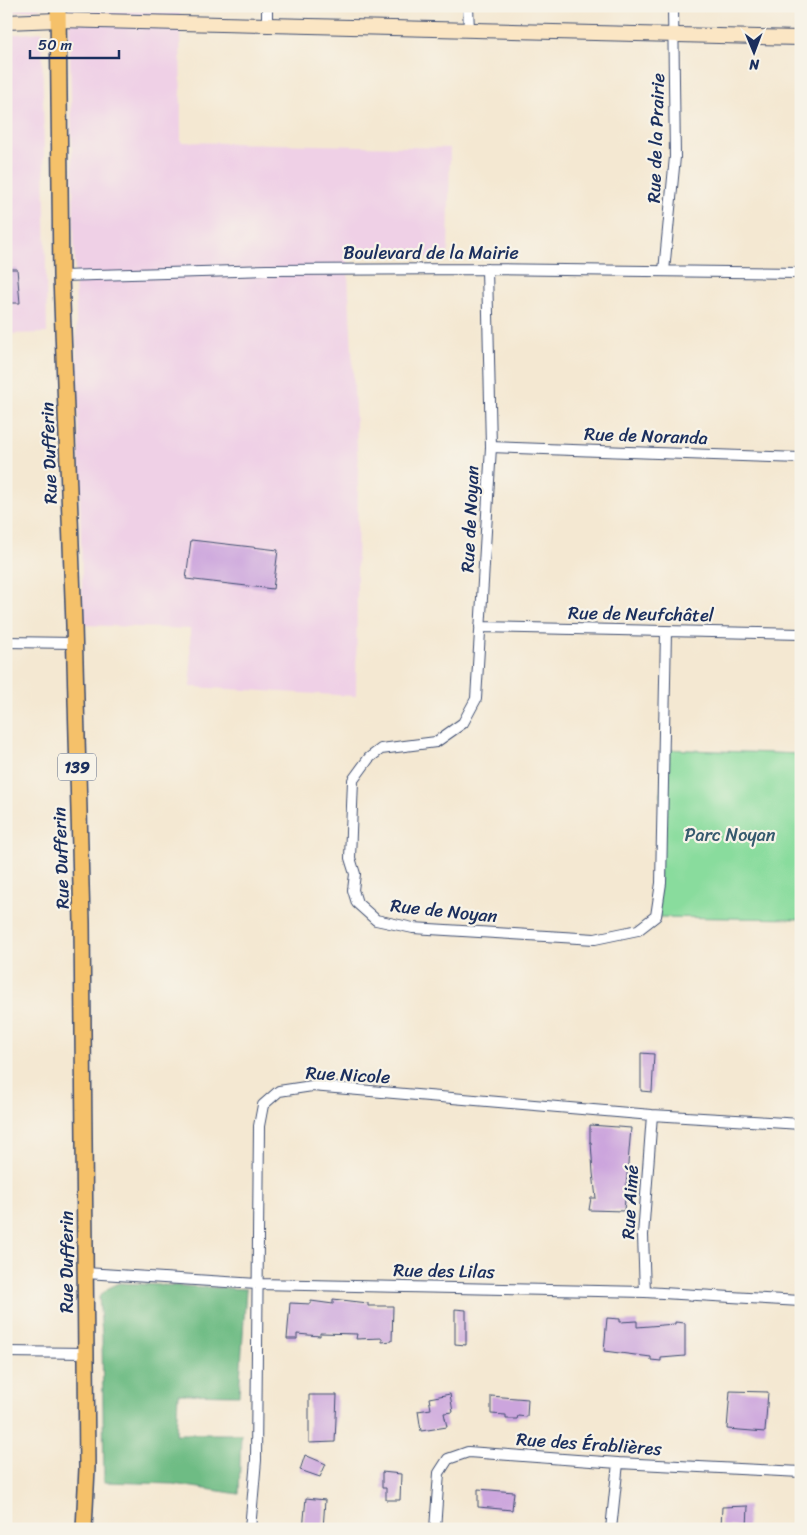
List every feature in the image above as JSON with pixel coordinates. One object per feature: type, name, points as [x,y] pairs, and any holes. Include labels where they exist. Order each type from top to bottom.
[{"type":"main road","name":"Rue Dufferin","points":[[58,13],[61,276],[82,922],[87,1468],[84,1529]]},
{"type":"street","points":[[267,6],[267,25]]},
{"type":"street","points":[[468,6],[469,30]]},
{"type":"street","name":"Rue de la Prairie","points":[[664,271],[674,157],[673,6]]},
{"type":"street","points":[[6,22],[58,13],[267,25],[801,38]]},
{"type":"street","name":"Boulevard de la Mairie","points":[[61,276],[267,270],[487,269],[801,274]]},
{"type":"street","name":"Rue de Noyan","points":[[487,269],[491,447],[476,699],[463,723],[436,742],[381,749],[369,758],[353,780],[350,858],[355,874],[353,890],[357,902],[376,920],[413,928],[595,939],[638,930],[656,916],[661,883],[666,631]]},
{"type":"street","name":"Rue de Noranda","points":[[491,447],[801,458]]},
{"type":"street","name":"Rue de Neufchâtel","points":[[480,627],[801,634]]},
{"type":"street","points":[[6,642],[74,643]]},
{"type":"street","name":"Rue Nicole","points":[[250,1529],[256,1460],[256,1284],[259,1126],[263,1105],[278,1091],[312,1086],[652,1114],[801,1124]]},
{"type":"street","name":"Rue Aimé","points":[[645,1292],[643,1235],[652,1114]]},
{"type":"street","name":"Rue des Lilas","points":[[86,1273],[256,1284],[645,1292],[801,1301]]},
{"type":"street","points":[[6,1352],[86,1353]]},
{"type":"street","name":"Rue des Érablières","points":[[435,1529],[439,1473],[448,1459],[468,1452],[618,1463],[801,1472]]},
{"type":"street","points":[[611,1529],[618,1463]]},
{"type":"shaded area","points":[[6,6],[49,6],[49,7],[6,13]]},
{"type":"shaded area","points":[[69,6],[180,6],[181,142],[450,148],[448,258],[347,255],[358,466],[356,696],[191,687],[190,629],[83,625]]},
{"type":"shaded area","points":[[42,32],[47,333],[6,334],[6,35]]},
{"type":"green space","name":"Parc Noyan","points":[[662,749],[801,754],[801,919],[658,917]]},
{"type":"green space","points":[[119,1283],[246,1289],[239,1395],[178,1394],[176,1434],[241,1434],[239,1494],[173,1484],[104,1482],[102,1335],[99,1297],[107,1289]]},
{"type":"building","points":[[6,269],[17,269],[20,303],[6,303]]},
{"type":"building","points":[[191,540],[278,550],[273,589],[186,579]]},
{"type":"building","points":[[641,1053],[654,1054],[652,1092],[641,1091]]},
{"type":"building","points":[[590,1125],[631,1128],[624,1211],[589,1210],[591,1198],[596,1198]]},
{"type":"building","points":[[333,1299],[368,1303],[368,1306],[393,1306],[392,1341],[382,1342],[382,1338],[356,1339],[357,1334],[320,1333],[320,1336],[297,1334],[297,1339],[287,1339],[290,1303],[311,1304],[311,1301],[333,1304]]},
{"type":"building","points":[[455,1309],[466,1310],[466,1345],[455,1344]]},
{"type":"building","points":[[607,1318],[620,1319],[620,1322],[637,1321],[637,1327],[675,1324],[675,1322],[685,1323],[685,1356],[661,1358],[661,1361],[651,1360],[651,1357],[604,1351]]},
{"type":"building","points":[[730,1391],[768,1392],[765,1432],[727,1429]]},
{"type":"building","points":[[450,1394],[453,1412],[444,1413],[447,1427],[421,1431],[418,1411],[431,1409],[429,1398]]},
{"type":"building","points":[[309,1395],[337,1395],[335,1442],[309,1443]]},
{"type":"building","points":[[491,1396],[528,1399],[527,1417],[518,1416],[517,1419],[506,1419],[506,1415],[491,1414]]},
{"type":"building","points":[[305,1455],[326,1464],[320,1477],[300,1470]]},
{"type":"building","points":[[382,1472],[401,1474],[400,1500],[386,1500],[386,1488],[382,1488]]},
{"type":"building","points":[[478,1489],[514,1492],[512,1510],[478,1507]]},
{"type":"building","points":[[306,1498],[325,1500],[323,1529],[303,1529]]},
{"type":"building","points":[[748,1506],[747,1527],[721,1526],[722,1507]]}]
